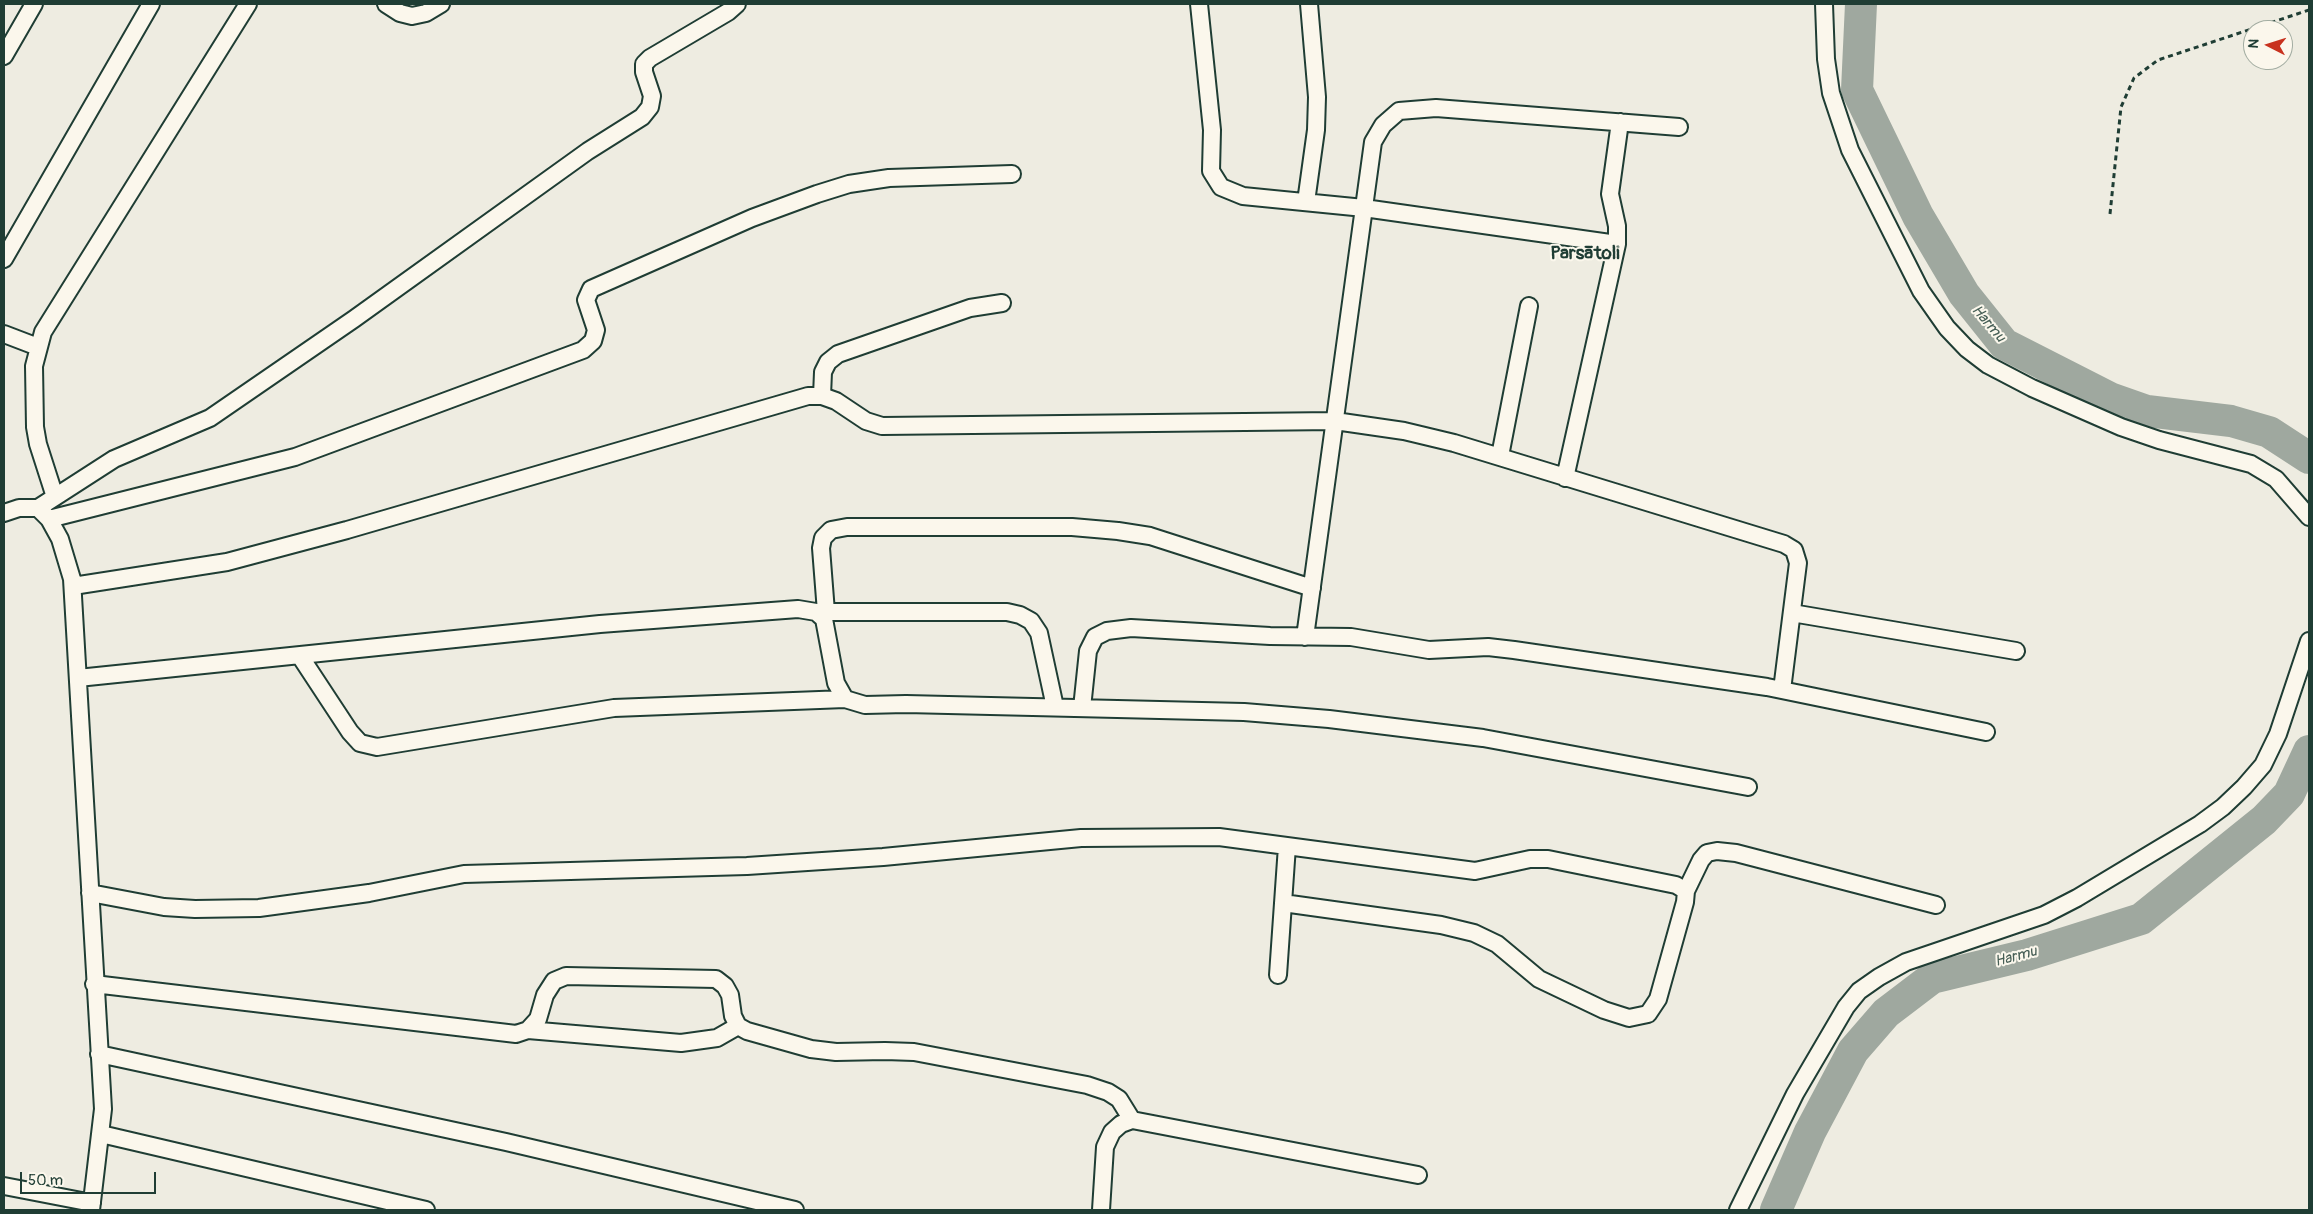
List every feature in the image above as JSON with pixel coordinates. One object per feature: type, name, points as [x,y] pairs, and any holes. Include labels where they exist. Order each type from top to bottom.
[{"type":"street","points":[[4,56],[34,4]]},
{"type":"street","points":[[4,259],[151,4]]},
{"type":"street","points":[[55,497],[38,444],[35,427],[34,366],[38,347],[44,332],[248,4]]},
{"type":"street","points":[[386,4],[400,13],[412,16],[426,13],[441,4]]},
{"type":"street","points":[[43,514],[55,497],[114,459],[210,418],[354,320],[588,151],[642,117],[650,107],[652,96],[644,72],[644,64],[650,58],[728,12],[737,4]]},
{"type":"street","points":[[1198,4],[1212,130],[1211,171],[1221,186],[1243,196],[1364,208],[1618,244]]},
{"type":"street","points":[[1306,202],[1316,130],[1317,96],[1309,4]]},
{"type":"street","points":[[1824,4],[1826,59],[1831,92],[1850,150],[1922,291],[1947,328],[1967,349],[1988,365],[2032,388],[2121,428],[2251,464],[2276,480],[2309,517]]},
{"type":"street","points":[[1305,637],[1373,142],[1383,125],[1399,111],[1436,108],[1679,127]]},
{"type":"street","points":[[1565,478],[1618,244],[1610,194],[1620,122]]},
{"type":"street","points":[[4,513],[19,508],[43,514],[295,457],[583,350],[593,341],[596,330],[586,300],[592,289],[752,218],[817,194],[849,184],[889,178],[1012,174]]},
{"type":"street","points":[[822,396],[823,372],[828,362],[838,354],[970,308],[1002,303]]},
{"type":"street","points":[[1500,456],[1529,306]]},
{"type":"street","points":[[4,334],[38,347]]},
{"type":"street","points":[[73,586],[227,562],[347,530],[808,396],[822,396],[836,401],[866,421],[882,426],[1335,421],[1428,436],[1500,456],[1565,478],[1784,544],[1794,550],[1798,563],[1782,690]]},
{"type":"street","points":[[4,1186],[91,1206],[103,1109],[94,984],[73,586],[60,539],[43,514]]},
{"type":"street","points":[[845,699],[836,684],[821,612],[820,548],[823,538],[832,530],[847,527],[1072,527],[1110,530],[1150,536],[1312,588]]},
{"type":"street","points":[[78,678],[600,624],[798,609],[821,612],[1008,612],[1020,615],[1030,621],[1039,633],[1055,707]]},
{"type":"street","points":[[1792,613],[2016,651]]},
{"type":"street","points":[[1082,708],[1088,651],[1095,637],[1107,631],[1131,628],[1351,638],[1428,650],[1488,647],[1514,650],[1782,690],[1986,732]]},
{"type":"street","points":[[1738,1210],[1795,1094],[1846,1007],[1859,991],[1879,976],[1906,962],[2044,915],[2077,898],[2183,834],[2223,807],[2263,765],[2278,734],[2309,641]]},
{"type":"street","points":[[300,656],[350,732],[360,743],[377,747],[614,708],[845,699],[865,705],[906,704],[1244,712],[1339,720],[1483,738],[1748,787]]},
{"type":"street","points":[[90,893],[164,907],[195,909],[259,908],[369,893],[464,874],[491,872],[757,865],[884,857],[1081,838],[1219,837],[1475,872],[1530,858],[1548,859],[1676,885],[1686,891]]},
{"type":"street","points":[[1278,975],[1287,846]]},
{"type":"street","points":[[1283,903],[1441,925],[1474,933],[1497,944],[1539,979],[1604,1010],[1629,1018],[1648,1014],[1658,999],[1685,902],[1686,891],[1701,860],[1707,853],[1717,851],[1736,853],[1936,905]]},
{"type":"street","points":[[528,1030],[538,1020],[544,995],[554,981],[566,976],[716,979],[725,986],[730,995],[733,1016],[738,1026],[747,1031],[811,1049],[836,1052],[914,1052],[1086,1085],[1108,1092],[1119,1099],[1132,1120]]},
{"type":"street","points":[[94,984],[516,1034],[528,1030],[681,1043],[717,1038],[738,1026]]},
{"type":"street","points":[[99,1054],[506,1142],[795,1210]]},
{"type":"street","points":[[1101,1210],[1105,1147],[1112,1132],[1121,1124],[1132,1120],[1418,1175]]},
{"type":"street","points":[[101,1134],[426,1210]]},
{"type":"path","points":[[2110,214],[2121,107],[2134,78],[2158,60],[2309,10]]},
{"type":"waterway","name":"Harmu","points":[[1861,4],[1857,90],[1918,216],[1964,294],[2004,344],[2110,398],[2147,411],[2231,421],[2269,432],[2309,458]]},
{"type":"waterway","name":"Harmu","points":[[1776,1210],[1810,1132],[1853,1051],[1886,1013],[1932,978],[2027,955],[2141,919],[2264,820],[2289,794],[2309,751]]},
{"type":"district","name":"Parsātoli","points":[[1585,254]]}]
